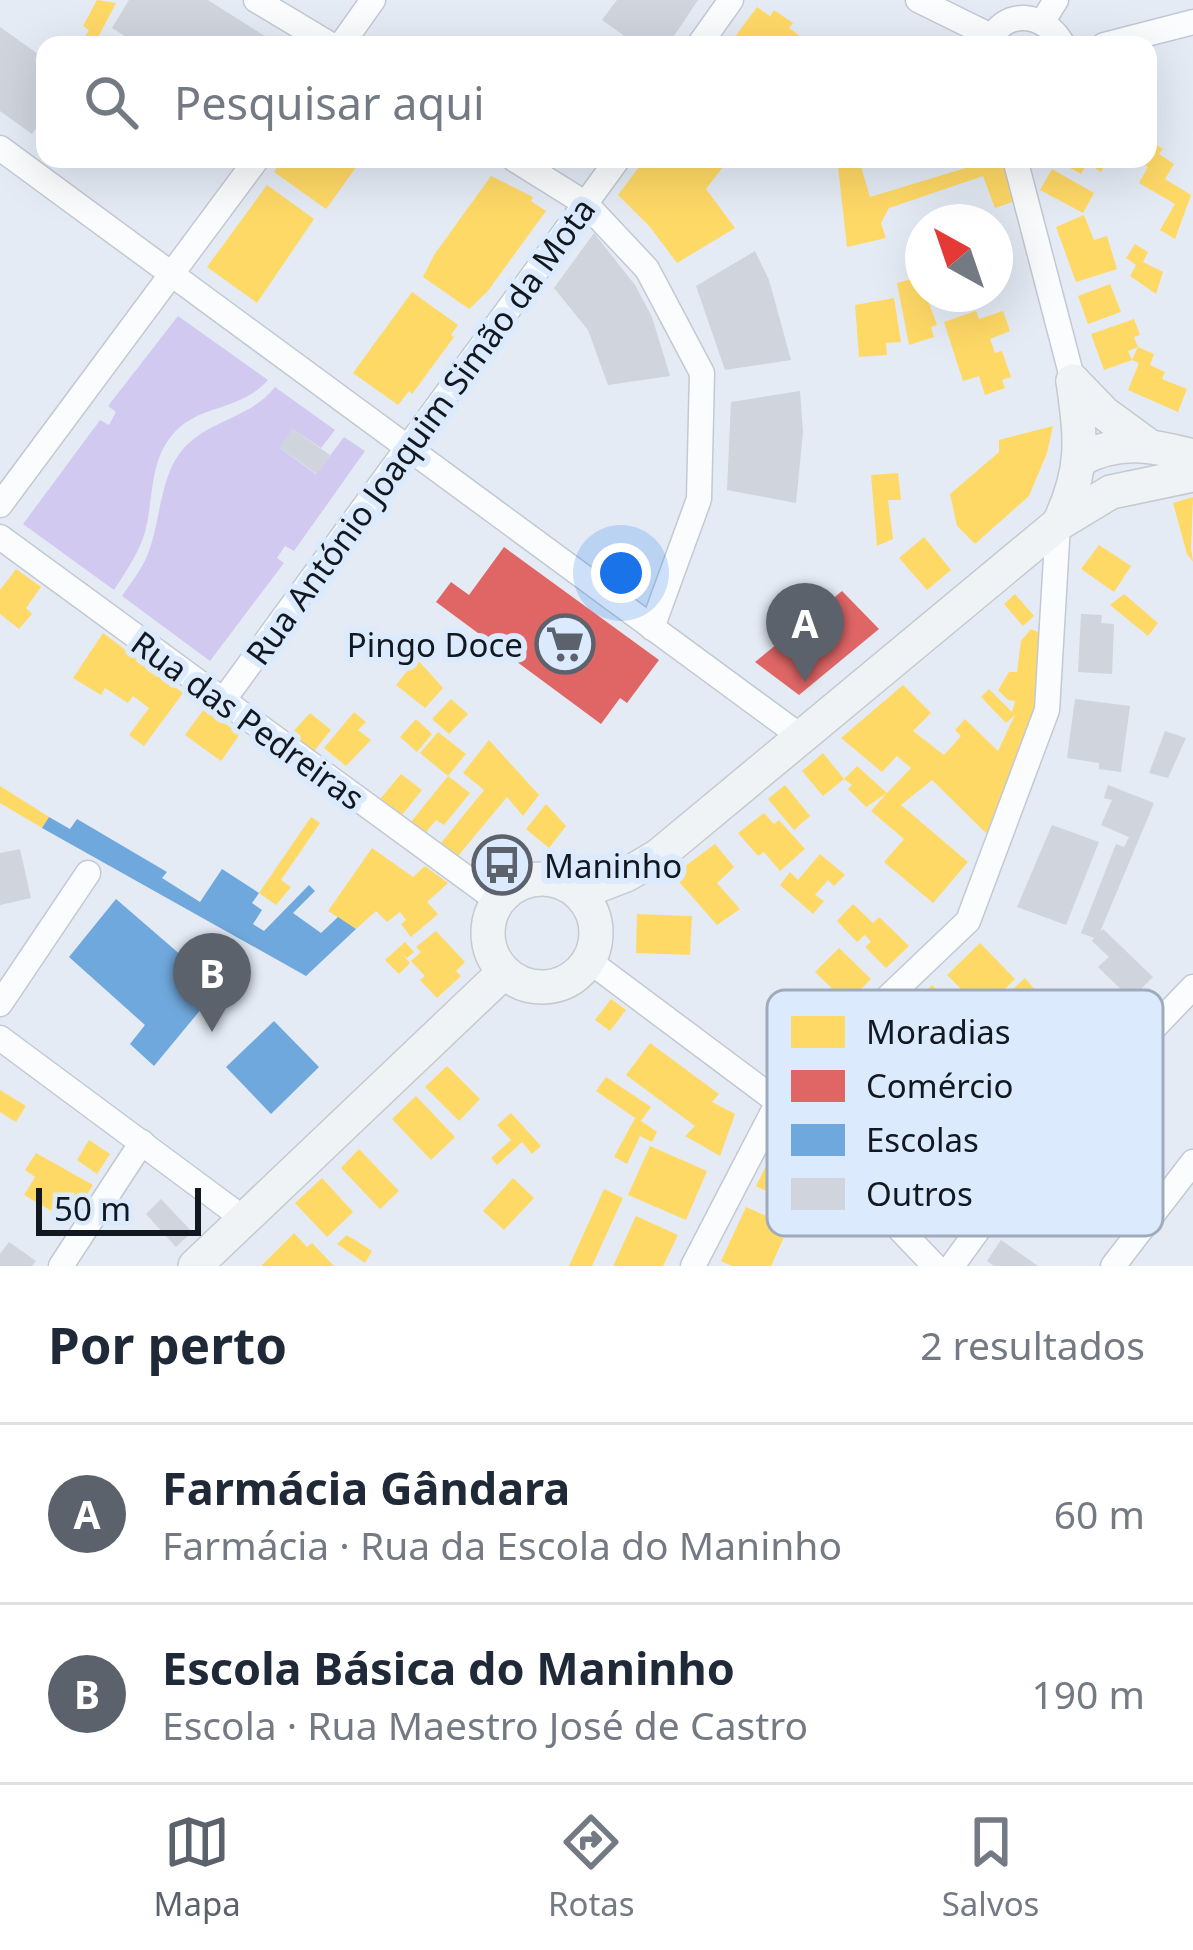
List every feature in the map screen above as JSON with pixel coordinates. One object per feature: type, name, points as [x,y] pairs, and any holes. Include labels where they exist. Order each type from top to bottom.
[{"type":"main road","points":[[1073,381],[1145,443]]},
{"type":"main road","points":[[1058,524],[1081,460],[1073,381]]},
{"type":"main road","points":[[1081,460],[1116,446],[1145,443],[1193,456]]},
{"type":"main road","points":[[1081,460],[1101,476],[1132,485]]},
{"type":"main road","points":[[580,893],[658,856],[1058,524],[1092,502],[1132,485],[1193,475]]},
{"type":"main road","points":[[538,878],[555,880],[580,893],[592,911],[596,940],[588,960],[569,980],[535,987],[504,972],[488,943],[490,915],[498,901],[514,886],[538,878]]},
{"type":"main road","points":[[195,1266],[504,972]]},
{"type":"street","points":[[256,0],[316,36]]},
{"type":"street","points":[[347,36],[373,0]]},
{"type":"street","points":[[705,36],[731,0]]},
{"type":"street","points":[[918,0],[943,6],[982,36]]},
{"type":"street","points":[[994,36],[1013,18],[1050,10]]},
{"type":"street","points":[[1139,36],[1193,22]]},
{"type":"street","points":[[0,148],[800,736]]},
{"type":"street","points":[[0,505],[250,168]]},
{"type":"street","points":[[528,168],[586,204],[647,269],[702,373],[699,500],[652,628]]},
{"type":"street","name":"Rua António Joaquim Simão da Mota","points":[[222,702],[612,168]]},
{"type":"street","points":[[1017,168],[1073,381]]},
{"type":"street","points":[[896,990],[968,921],[1047,710],[1058,524]]},
{"type":"street","name":"Rua das Pedreiras","points":[[0,537],[498,901]]},
{"type":"street","points":[[0,1004],[88,873]]},
{"type":"street","points":[[588,960],[767,1094]]},
{"type":"street","points":[[1163,1017],[1193,987]]},
{"type":"street","points":[[0,1038],[244,1219]]},
{"type":"street","points":[[693,1266],[767,1123]]},
{"type":"street","points":[[62,1266],[142,1142]]},
{"type":"street","points":[[1163,1201],[1193,1162]]},
{"type":"street","points":[[906,1236],[935,1266]]},
{"type":"street","points":[[952,1266],[973,1236]]},
{"type":"street","points":[[1113,1266],[1136,1236]]},
{"type":"shaded area","points":[[178,316],[268,380],[245,398],[195,417],[173,434],[156,468],[142,540],[114,590],[23,524],[100,420],[109,425],[116,412],[108,406]]},
{"type":"shaded area","points":[[275,387],[335,430],[321,448],[293,429],[280,448],[316,474],[344,437],[365,451],[294,551],[285,546],[277,558],[284,563],[210,661],[122,596],[147,556],[169,472],[183,449],[205,431],[254,406]]},
{"type":"building: Moradias","points":[[97,0],[116,3],[99,36],[85,36],[89,30],[83,26]]},
{"type":"building: Moradias","points":[[757,7],[770,16],[774,10],[793,23],[789,28],[800,36],[736,36]]},
{"type":"building: Moradias","points":[[1157,145],[1163,149],[1159,154],[1174,164],[1165,179],[1191,195],[1175,239],[1160,230],[1175,204],[1139,183],[1147,168],[1157,168]]},
{"type":"building: Moradias","points":[[277,168],[356,168],[326,209],[274,172]]},
{"type":"building: Moradias","points":[[638,168],[722,168],[706,189],[735,228],[677,263],[618,195]]},
{"type":"building: Moradias","points":[[838,168],[861,168],[870,197],[965,168],[1005,168],[1018,200],[994,204],[983,176],[889,208],[881,223],[886,238],[847,247]]},
{"type":"building: Moradias","points":[[1052,169],[1094,193],[1083,213],[1040,190]]},
{"type":"building: Moradias","points":[[491,176],[533,197],[531,201],[546,211],[487,292],[469,309],[423,277]]},
{"type":"building: Moradias","points":[[267,185],[314,219],[257,303],[207,267]]},
{"type":"building: Moradias","points":[[1084,215],[1094,240],[1107,236],[1117,269],[1076,282],[1056,227]]},
{"type":"building: Moradias","points":[[1135,244],[1148,252],[1143,262],[1163,272],[1156,294],[1130,276],[1136,265],[1126,258]]},
{"type":"building: Moradias","points":[[905,281],[905,312],[932,312],[937,325],[931,327],[934,337],[909,345],[897,283]]},
{"type":"building: Moradias","points":[[1110,284],[1121,312],[1088,324],[1078,296]]},
{"type":"building: Moradias","points":[[412,292],[458,325],[412,394],[409,391],[398,405],[353,373]]},
{"type":"building: Moradias","points":[[894,298],[901,342],[886,343],[887,355],[859,357],[855,305]]},
{"type":"building: Moradias","points":[[973,312],[979,319],[1003,312],[1010,331],[990,339],[995,353],[1002,351],[1011,377],[1002,380],[1005,388],[985,395],[979,376],[963,381],[944,322]]},
{"type":"building: Moradias","points":[[1134,319],[1140,335],[1134,337],[1138,347],[1128,351],[1132,360],[1104,370],[1091,334]]},
{"type":"building: Moradias","points":[[1138,347],[1154,354],[1150,365],[1165,372],[1162,379],[1187,389],[1178,412],[1128,390],[1139,363],[1132,360]]},
{"type":"building: Moradias","points":[[1053,426],[1029,496],[975,544],[957,526],[950,494],[999,452],[999,440]]},
{"type":"building: Moradias","points":[[898,473],[901,500],[888,500],[893,539],[877,546],[871,475]]},
{"type":"building: Moradias","points":[[1193,497],[1191,548],[1193,562],[1173,503]]},
{"type":"building: Moradias","points":[[924,537],[951,570],[927,590],[899,558]]},
{"type":"building: Moradias","points":[[1099,545],[1131,566],[1114,592],[1081,569]]},
{"type":"building: Moradias","points":[[16,569],[41,587],[26,608],[32,614],[19,629],[0,614],[0,590]]},
{"type":"building: Moradias","points":[[1015,594],[1034,616],[1023,626],[1004,604]]},
{"type":"building: Moradias","points":[[1124,594],[1158,623],[1148,636],[1110,605]]},
{"type":"building: Moradias","points":[[1031,629],[1040,633],[1037,705],[989,836],[932,780],[901,805],[968,862],[933,903],[884,862],[904,839],[871,811],[911,768],[897,756],[882,772],[841,738],[903,685],[931,713],[913,731],[944,755],[961,736],[955,730],[965,719],[998,751],[1015,715],[1006,723],[981,697],[989,689],[1012,712],[1015,701],[998,690],[1009,672],[1017,672],[1021,641]]},
{"type":"building: Moradias","points":[[103,633],[183,693],[144,746],[129,735],[149,708],[133,696],[128,703],[105,688],[101,695],[73,678]]},
{"type":"building: Moradias","points":[[417,659],[443,688],[425,708],[396,685]]},
{"type":"building: Moradias","points":[[451,699],[468,714],[449,734],[432,719]]},
{"type":"building: Moradias","points":[[204,709],[240,734],[221,761],[185,735]]},
{"type":"building: Moradias","points":[[354,712],[366,722],[358,730],[371,740],[346,766],[324,748]]},
{"type":"building: Moradias","points":[[310,713],[331,730],[314,751],[291,734]]},
{"type":"building: Moradias","points":[[416,719],[432,734],[417,752],[400,737]]},
{"type":"building: Moradias","points":[[438,732],[466,754],[448,776],[420,753]]},
{"type":"building: Moradias","points":[[489,740],[539,795],[523,816],[507,797],[458,856],[441,843],[484,790],[463,773]]},
{"type":"building: Moradias","points":[[823,753],[844,779],[823,796],[802,771]]},
{"type":"building: Moradias","points":[[857,766],[887,793],[866,807],[844,779]]},
{"type":"building: Moradias","points":[[401,774],[422,790],[402,815],[380,799]]},
{"type":"building: Moradias","points":[[448,776],[470,793],[444,825],[436,820],[426,832],[411,822]]},
{"type":"building: Moradias","points":[[785,785],[810,816],[794,830],[768,799]]},
{"type":"building: Moradias","points":[[0,786],[49,817],[42,828],[0,803]]},
{"type":"building: Moradias","points":[[546,804],[566,826],[549,848],[526,829]]},
{"type":"building: Moradias","points":[[764,813],[774,824],[779,820],[805,849],[780,871],[764,852],[758,856],[738,833]]},
{"type":"building: Moradias","points":[[311,817],[320,823],[281,880],[291,887],[276,905],[259,893]]},
{"type":"building: Moradias","points":[[715,844],[734,867],[717,883],[740,909],[717,925],[673,875]]},
{"type":"building: Moradias","points":[[372,848],[413,877],[425,866],[448,883],[427,902],[438,914],[411,937],[401,924],[406,920],[400,912],[387,922],[376,911],[356,929],[328,911]]},
{"type":"building: Moradias","points":[[820,854],[845,875],[834,886],[828,880],[815,895],[824,901],[813,914],[780,885],[790,872],[798,880]]},
{"type":"building: Moradias","points":[[853,904],[873,923],[879,917],[909,946],[886,968],[865,947],[871,942],[865,935],[857,942],[837,921]]},
{"type":"building: Moradias","points":[[637,914],[692,916],[690,955],[636,953]]},
{"type":"building: Moradias","points":[[436,931],[465,962],[456,971],[461,976],[437,998],[411,961],[421,952],[416,947]]},
{"type":"building: Moradias","points":[[405,942],[414,952],[407,958],[402,954],[410,963],[399,974],[385,960]]},
{"type":"building: Moradias","points":[[980,943],[1015,979],[1004,990],[962,990],[947,975]]},
{"type":"building: Moradias","points":[[839,948],[871,979],[860,990],[834,990],[815,972]]},
{"type":"building: Moradias","points":[[1025,978],[1035,990],[1011,990]]},
{"type":"building: Moradias","points":[[611,999],[626,1010],[610,1031],[595,1020]]},
{"type":"building: Moradias","points":[[650,1043],[719,1094],[712,1102],[735,1114],[720,1156],[685,1136],[695,1126],[626,1075]]},
{"type":"building: Moradias","points":[[447,1066],[480,1099],[459,1121],[425,1087]]},
{"type":"building: Moradias","points":[[606,1077],[651,1107],[641,1121],[657,1132],[652,1142],[640,1136],[627,1164],[614,1157],[635,1118],[596,1091]]},
{"type":"building: Moradias","points":[[0,1090],[26,1106],[16,1122],[0,1112]]},
{"type":"building: Moradias","points":[[416,1096],[455,1137],[431,1160],[392,1119]]},
{"type":"building: Moradias","points":[[511,1113],[541,1146],[532,1154],[522,1142],[497,1165],[491,1158],[511,1140],[497,1125]]},
{"type":"building: Moradias","points":[[89,1140],[110,1154],[97,1174],[77,1160]]},
{"type":"building: Moradias","points":[[650,1146],[707,1171],[686,1220],[628,1195]]},
{"type":"building: Moradias","points":[[359,1149],[399,1191],[380,1209],[341,1168]]},
{"type":"building: Moradias","points":[[36,1153],[93,1185],[69,1221],[24,1195],[35,1177],[25,1170]]},
{"type":"building: Moradias","points":[[767,1164],[767,1192],[756,1186]]},
{"type":"building: Moradias","points":[[322,1178],[353,1212],[327,1237],[295,1203]]},
{"type":"building: Moradias","points":[[513,1178],[534,1198],[504,1230],[483,1211]]},
{"type":"building: Moradias","points":[[604,1189],[623,1198],[592,1266],[569,1266]]},
{"type":"building: Moradias","points":[[746,1207],[767,1216],[767,1236],[784,1236],[771,1266],[732,1266],[721,1261]]},
{"type":"building: Moradias","points":[[636,1216],[678,1235],[663,1266],[613,1266]]},
{"type":"building: Moradias","points":[[294,1233],[307,1247],[312,1243],[334,1266],[261,1266]]},
{"type":"building: Moradias","points":[[347,1235],[372,1251],[365,1263],[337,1244]]},
{"type":"building: Comércio","name":"Pingo Doce","points":[[504,547],[659,660],[627,703],[620,698],[601,724],[436,602],[451,582],[469,595]]},
{"type":"building: Comércio","points":[[842,591],[879,629],[799,695],[755,662]]},
{"type":"building: Escolas","points":[[49,817],[70,829],[77,819],[167,872],[162,878],[200,902],[222,869],[259,893],[252,903],[262,910],[253,924],[264,931],[309,885],[315,891],[293,913],[321,933],[338,917],[356,929],[306,976],[42,828]]},
{"type":"building: Escolas","points":[[116,899],[197,969],[209,955],[231,973],[154,1066],[130,1044],[145,1025],[69,957]]},
{"type":"building: Escolas","points":[[274,1021],[319,1067],[271,1114],[226,1067]]},
{"type":"building: Outros","points":[[129,0],[208,0],[265,36],[125,36],[112,28]]},
{"type":"building: Outros","points":[[617,0],[698,0],[674,36],[624,36],[602,20]]},
{"type":"building: Outros","points":[[0,27],[36,53],[36,128],[32,134],[0,111]]},
{"type":"building: Outros","points":[[594,233],[635,285],[652,317],[670,376],[608,385],[588,330],[554,288]]},
{"type":"building: Outros","points":[[755,251],[769,280],[791,360],[725,370],[696,286]]},
{"type":"building: Outros","points":[[800,391],[803,432],[796,503],[727,490],[731,402]]},
{"type":"building: Outros","points":[[293,429],[330,455],[317,474],[279,447]]},
{"type":"building: Outros","points":[[1081,614],[1102,615],[1101,623],[1114,624],[1112,674],[1078,672]]},
{"type":"building: Outros","points":[[1075,699],[1130,706],[1121,772],[1067,758]]},
{"type":"building: Outros","points":[[1165,731],[1186,738],[1168,778],[1149,773]]},
{"type":"building: Outros","points":[[1108,785],[1154,803],[1100,932],[1103,929],[1153,977],[1140,990],[1122,990],[1098,967],[1109,957],[1094,938],[1081,933],[1116,844],[1124,847],[1129,837],[1101,825],[1112,800],[1104,798]]},
{"type":"building: Outros","points":[[1052,825],[1099,842],[1066,925],[1017,907]]},
{"type":"building: Outros","points":[[20,849],[31,898],[0,905],[0,853]]},
{"type":"building: Outros","points":[[161,1199],[192,1232],[176,1247],[146,1214]]},
{"type":"building: Outros","points":[[1001,1240],[1038,1266],[994,1266],[987,1261]]},
{"type":"building: Outros","points":[[9,1242],[36,1261],[32,1266],[0,1266],[0,1254]]},
{"type":"place","name":"Pingo Doce","points":[[565,644]]},
{"type":"place","name":"Farmácia Gândara","points":[[805,682]]},
{"type":"place","name":"Maninho","points":[[502,865]]},
{"type":"place","name":"Escola Básica do Maninho","points":[[212,1032]]}]
